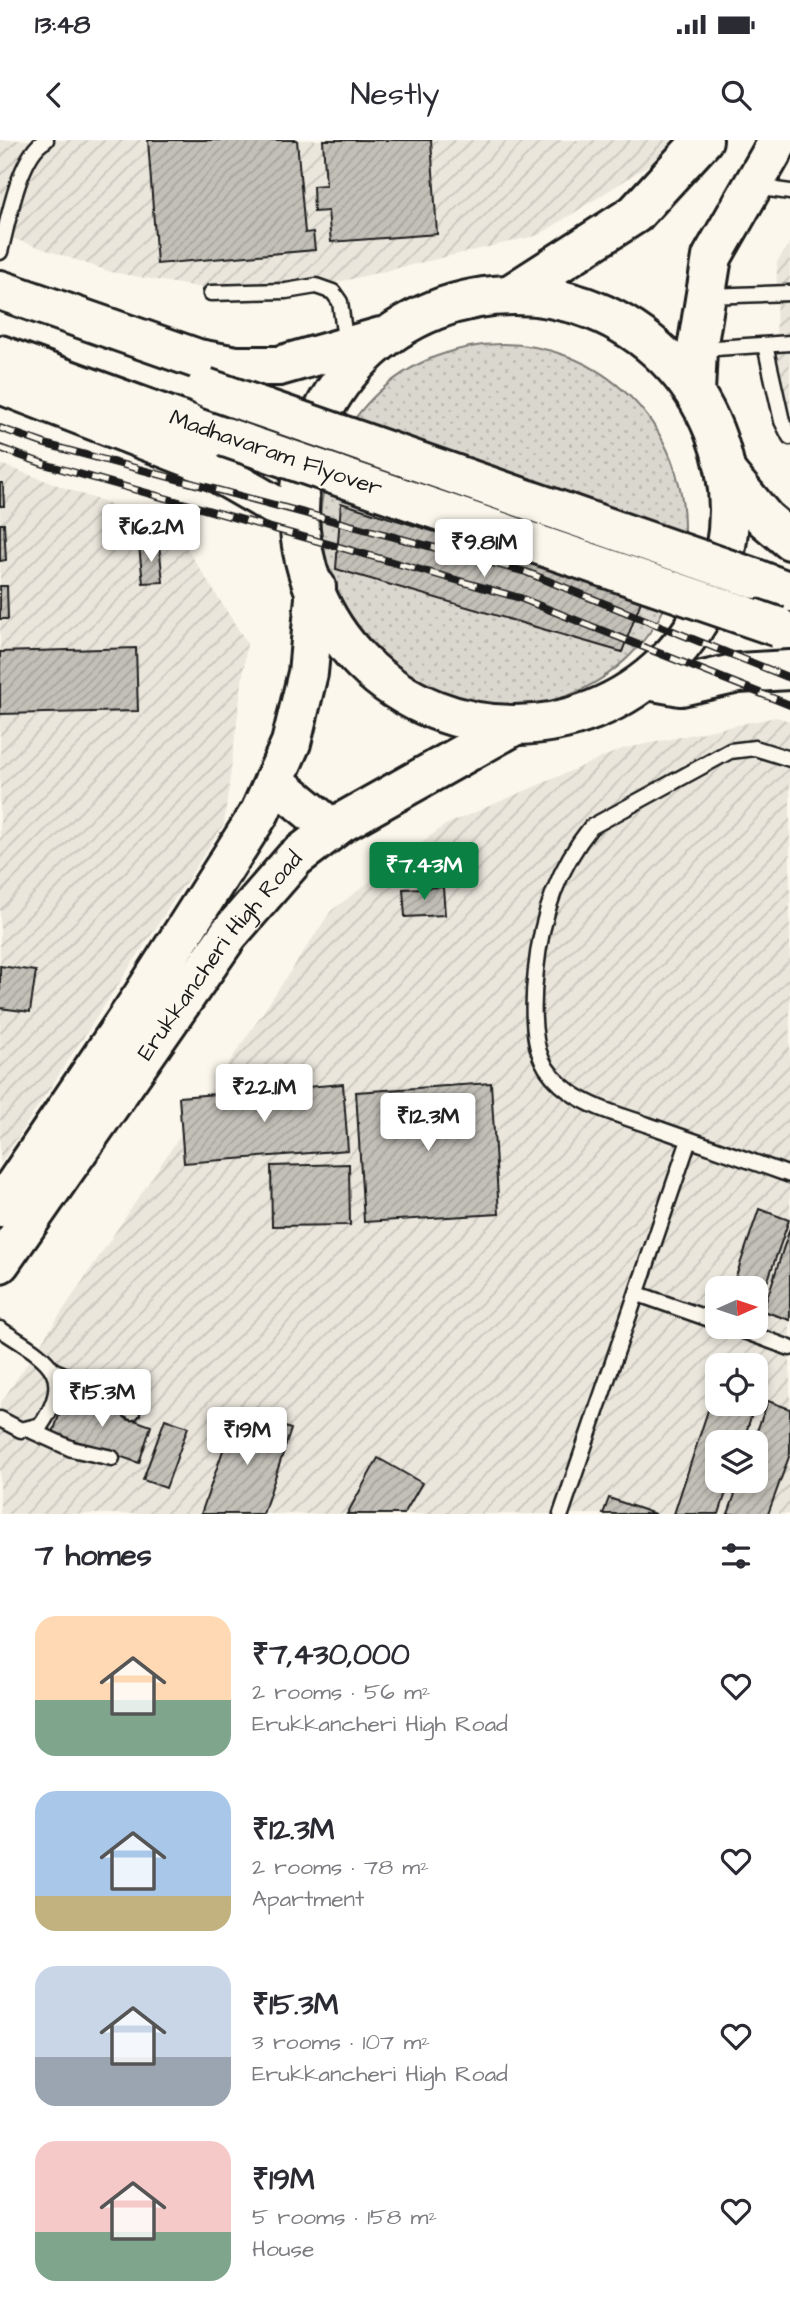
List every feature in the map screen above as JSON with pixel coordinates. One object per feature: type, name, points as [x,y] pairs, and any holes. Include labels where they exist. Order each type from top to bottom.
[{"type":"main road","points":[[514,292],[635,214],[703,140]]},
{"type":"main road","points":[[695,392],[697,349],[712,257],[779,140]]},
{"type":"main road","points":[[0,290],[198,359],[236,366],[279,366],[383,337],[443,304],[514,292],[584,304],[647,339],[695,392],[715,430],[726,472],[729,530],[716,587],[688,638],[648,680],[584,715],[512,727],[448,717],[390,688],[343,643],[316,587],[298,519],[306,450],[335,387],[383,337]]},
{"type":"main road","name":"Madhavaram Flyover","points":[[0,318],[790,592]]},
{"type":"main road","name":"Madhavaram Flyover","points":[[0,355],[790,632]]},
{"type":"main road","points":[[0,384],[194,458],[298,519]]},
{"type":"main road","points":[[726,472],[765,519],[790,540]]},
{"type":"main road","points":[[0,1207],[149,985],[260,812],[291,743],[308,673],[316,587]]},
{"type":"main road","points":[[648,680],[681,686],[738,673],[790,670]]},
{"type":"main road","name":"Erukkancheri High Road","points":[[0,1263],[229,934],[295,858],[332,829],[512,727]]},
{"type":"main road","points":[[274,781],[332,829]]},
{"type":"lane","points":[[0,252],[24,169],[40,144],[46,140]]},
{"type":"lane","points":[[752,187],[790,192]]},
{"type":"lane","points":[[211,293],[286,291],[316,286],[333,292],[340,302],[346,348]]},
{"type":"lane","points":[[706,296],[790,293]]},
{"type":"lane","points":[[697,349],[790,343]]},
{"type":"lane","points":[[765,345],[782,421],[790,437]]},
{"type":"lane","points":[[790,759],[755,748],[730,751],[591,827],[575,846],[558,880],[539,940],[535,979],[536,1031],[541,1058],[552,1076],[570,1093],[589,1103],[790,1175]]},
{"type":"lane","points":[[561,1514],[689,1140]]},
{"type":"lane","points":[[638,1294],[705,1317]]},
{"type":"lane","points":[[0,1329],[46,1359],[55,1371],[58,1391],[52,1409],[41,1425],[30,1430]]},
{"type":"lane","points":[[765,1339],[790,1348]]},
{"type":"lane","points":[[55,1371],[103,1391],[132,1412]]},
{"type":"lane","points":[[0,1419],[20,1430],[30,1430],[72,1449],[112,1458]]},
{"type":"shaded area","points":[[0,140],[677,140],[668,153],[539,235],[266,299],[111,272],[0,234]]},
{"type":"shaded area","points":[[790,243],[790,443],[775,416],[777,262]]},
{"type":"shaded area","points":[[502,344],[537,348],[572,358],[603,375],[630,398],[653,425],[670,456],[680,491],[684,526],[680,561],[670,596],[653,627],[630,654],[603,677],[572,694],[537,704],[502,708],[467,704],[432,694],[401,677],[374,654],[351,627],[334,596],[324,561],[320,526],[324,491],[334,456],[351,425],[374,398],[401,375],[432,358],[467,348]]},
{"type":"shaded area","points":[[0,464],[174,528],[247,643],[224,824],[0,1164]]},
{"type":"shaded area","points":[[776,717],[790,721],[790,1514],[0,1514],[0,1404],[331,911],[445,825],[622,749]]},
{"type":"building","points":[[148,140],[297,140],[305,233],[313,232],[315,250],[157,264]]},
{"type":"building","points":[[323,140],[431,140],[437,234],[331,242],[328,211],[314,212],[313,186],[326,185]]},
{"type":"building","points":[[0,483],[3,483],[4,506],[0,506]]},
{"type":"building","points":[[341,503],[643,596],[622,652],[336,569]]},
{"type":"building","points":[[0,524],[4,524],[6,560],[0,561]]},
{"type":"building","points":[[159,544],[163,582],[143,583],[139,546]]},
{"type":"building","points":[[0,586],[7,586],[8,619],[0,619]]},
{"type":"building","points":[[136,648],[138,711],[0,714],[0,652]]},
{"type":"building","points":[[443,887],[445,915],[405,917],[403,889]]},
{"type":"building","points":[[0,966],[36,971],[30,1012],[0,1008]]},
{"type":"building","points":[[491,1083],[499,1214],[364,1222],[356,1092]]},
{"type":"building","points":[[343,1084],[348,1150],[184,1163],[179,1097]]},
{"type":"building","points":[[349,1164],[350,1225],[272,1226],[271,1166]]},
{"type":"building","points":[[759,1209],[789,1220],[768,1280],[768,1276],[736,1276]]},
{"type":"building","points":[[790,1228],[790,1320],[768,1313],[768,1296]]},
{"type":"building","points":[[66,1395],[151,1426],[139,1463],[53,1433]]},
{"type":"building","points":[[768,1401],[790,1409],[790,1454],[768,1514],[728,1514],[735,1493],[768,1493],[768,1430],[757,1430],[763,1416],[768,1416]]},
{"type":"building","points":[[237,1410],[291,1429],[263,1514],[201,1514]]},
{"type":"building","points":[[706,1416],[751,1416],[747,1430],[705,1430],[705,1493],[726,1493],[719,1514],[674,1514]]},
{"type":"building","points":[[165,1419],[188,1427],[166,1488],[143,1480]]},
{"type":"building","points":[[378,1458],[422,1483],[404,1514],[347,1514]]},
{"type":"building","points":[[609,1498],[655,1514],[603,1514]]},
{"type":"railway","points":[[0,428],[45,444],[526,572],[790,678]]},
{"type":"railway","points":[[0,448],[44,464],[520,598],[790,705]]}]
